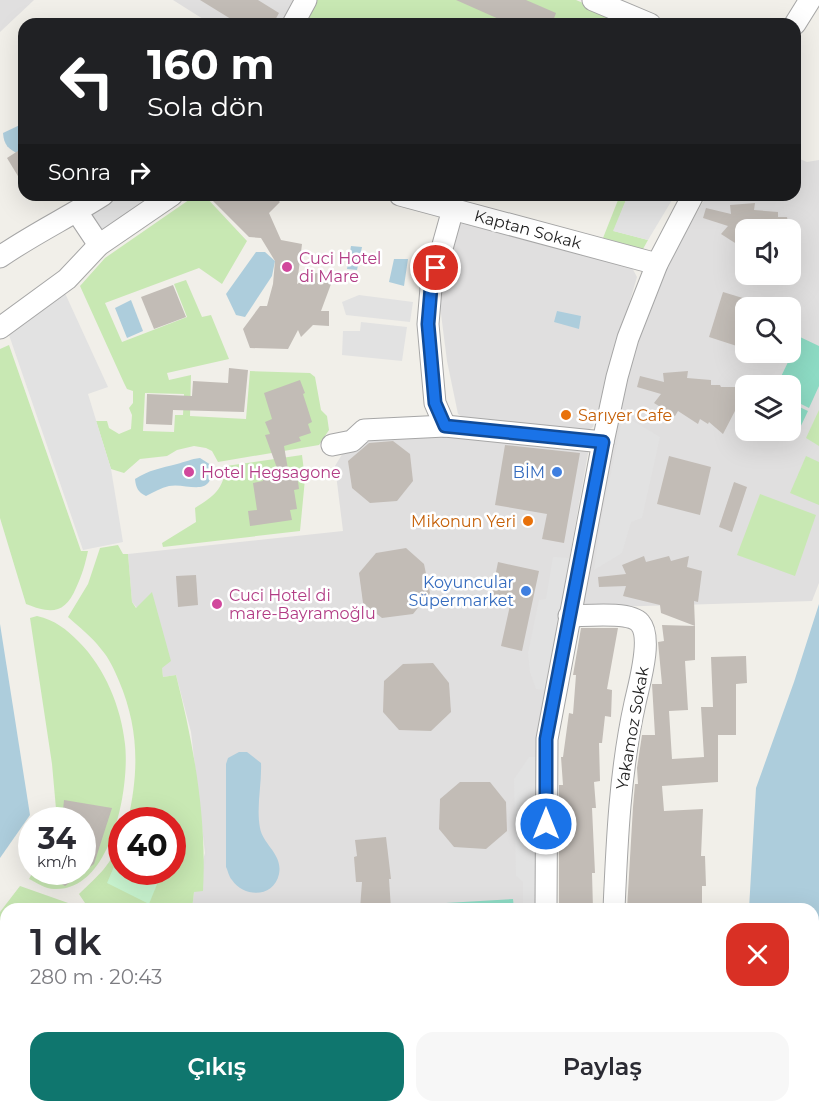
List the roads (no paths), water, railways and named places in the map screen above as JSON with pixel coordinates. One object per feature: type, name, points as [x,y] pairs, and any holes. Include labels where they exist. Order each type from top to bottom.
[{"type":"street","points":[[296,18],[306,0]]},
{"type":"street","points":[[593,0],[636,18]]},
{"type":"street","points":[[799,18],[810,0]]},
{"type":"street","points":[[0,257],[33,235],[94,201]]},
{"type":"street","points":[[0,328],[67,279],[99,245],[163,201]]},
{"type":"street","name":"Kaptan Sokak","points":[[423,201],[657,264]]},
{"type":"street","points":[[546,903],[546,739],[603,442],[628,338],[657,264],[690,201]]},
{"type":"street","points":[[445,426],[435,403],[428,324],[431,288],[453,209]]},
{"type":"street","points":[[77,212],[99,245]]},
{"type":"street","points":[[333,445],[352,441],[364,430],[445,426],[603,442]]},
{"type":"street","name":"Yakamoz Sokak","points":[[569,616],[629,616],[638,620],[645,630],[645,652],[629,730],[619,801],[614,903]]},
{"type":"water","points":[[18,126],[18,153],[7,146],[3,133]]},
{"type":"water","points":[[351,246],[362,247],[357,270],[347,269]]},
{"type":"water","points":[[256,252],[265,252],[275,261],[272,276],[245,317],[236,315],[226,294]]},
{"type":"water","points":[[394,259],[408,259],[404,286],[389,282]]},
{"type":"water","points":[[131,300],[143,331],[127,338],[115,308]]},
{"type":"water","points":[[557,311],[581,316],[579,329],[554,322]]},
{"type":"water","points":[[200,458],[211,465],[209,482],[204,486],[169,486],[146,496],[137,487],[135,479],[145,473]]},
{"type":"water","points":[[819,604],[819,903],[749,903],[756,788]]},
{"type":"water","points":[[0,624],[29,807],[18,807],[18,832],[0,858]]},
{"type":"water","points":[[239,752],[247,752],[261,763],[260,828],[265,840],[276,855],[279,867],[276,882],[271,888],[258,893],[237,886],[226,867],[226,764],[228,758]]},
{"type":"place","name":"Cuci Hotel di Mare","points":[[287,267]]},
{"type":"place","name":"Sarıyer Cafe","points":[[566,415]]},
{"type":"place","name":"Hotel Hegsagone","points":[[189,472]]},
{"type":"place","name":"BİM","points":[[557,472]]},
{"type":"place","name":"Mikonun Yeri","points":[[528,521]]},
{"type":"place","name":"Koyuncular Süpermarket","points":[[526,591]]},
{"type":"place","name":"Cuci Hotel di mare-Bayramoğlu","points":[[217,604]]}]
